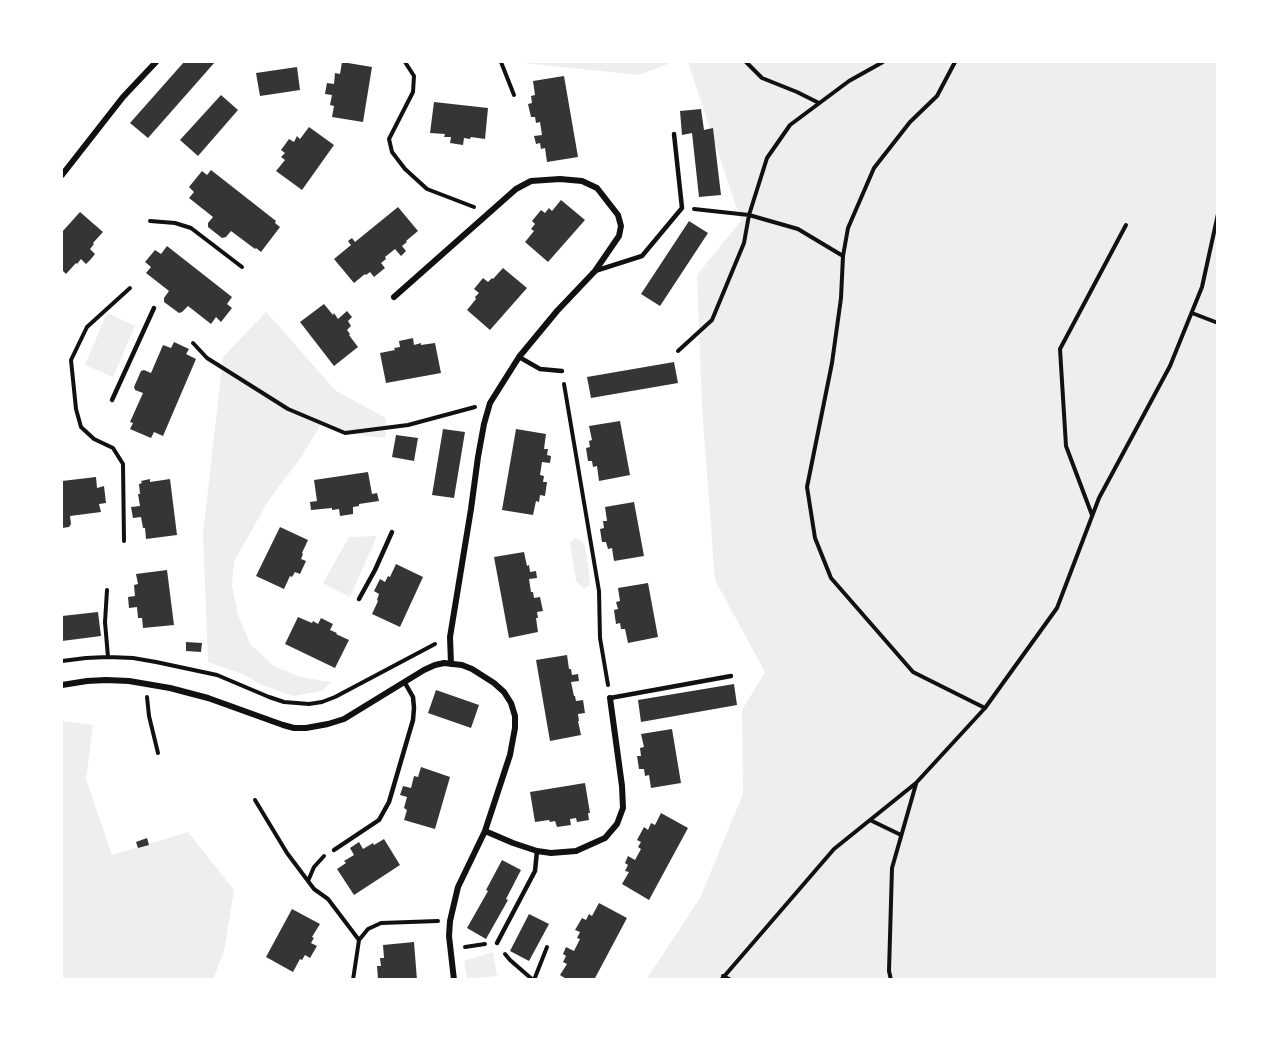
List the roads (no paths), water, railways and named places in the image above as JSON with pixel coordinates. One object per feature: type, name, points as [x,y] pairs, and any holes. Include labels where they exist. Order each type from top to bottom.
[{"type":"street","points":[[62,175],[123,97],[156,62]]},
{"type":"street","points":[[394,297],[516,189],[531,181],[560,179],[582,181],[597,188],[618,215],[621,226],[619,236],[595,271],[557,311],[519,357],[490,403],[478,457],[450,637],[451,664]]},
{"type":"street","points":[[62,685],[106,680],[149,684],[192,693],[228,704],[283,725],[306,728],[344,719],[424,670],[444,663],[472,669],[494,683],[511,703],[515,716],[515,728],[510,755],[485,831],[458,887],[449,936],[454,980]]},
{"type":"street","points":[[485,831],[513,843],[551,853],[576,851],[605,838],[617,824],[623,808],[610,698]]},
{"type":"lane","points":[[595,271],[642,256],[682,208],[674,134]]},
{"type":"lane","points":[[112,400],[154,308]]},
{"type":"lane","points":[[519,357],[540,369],[562,371]]},
{"type":"lane","points":[[359,599],[392,532]]},
{"type":"lane","points":[[610,698],[730,676]]},
{"type":"lane","points":[[334,850],[379,820],[389,802],[413,720],[413,697],[405,683]]},
{"type":"lane","points":[[497,943],[535,871],[537,851]]}]
